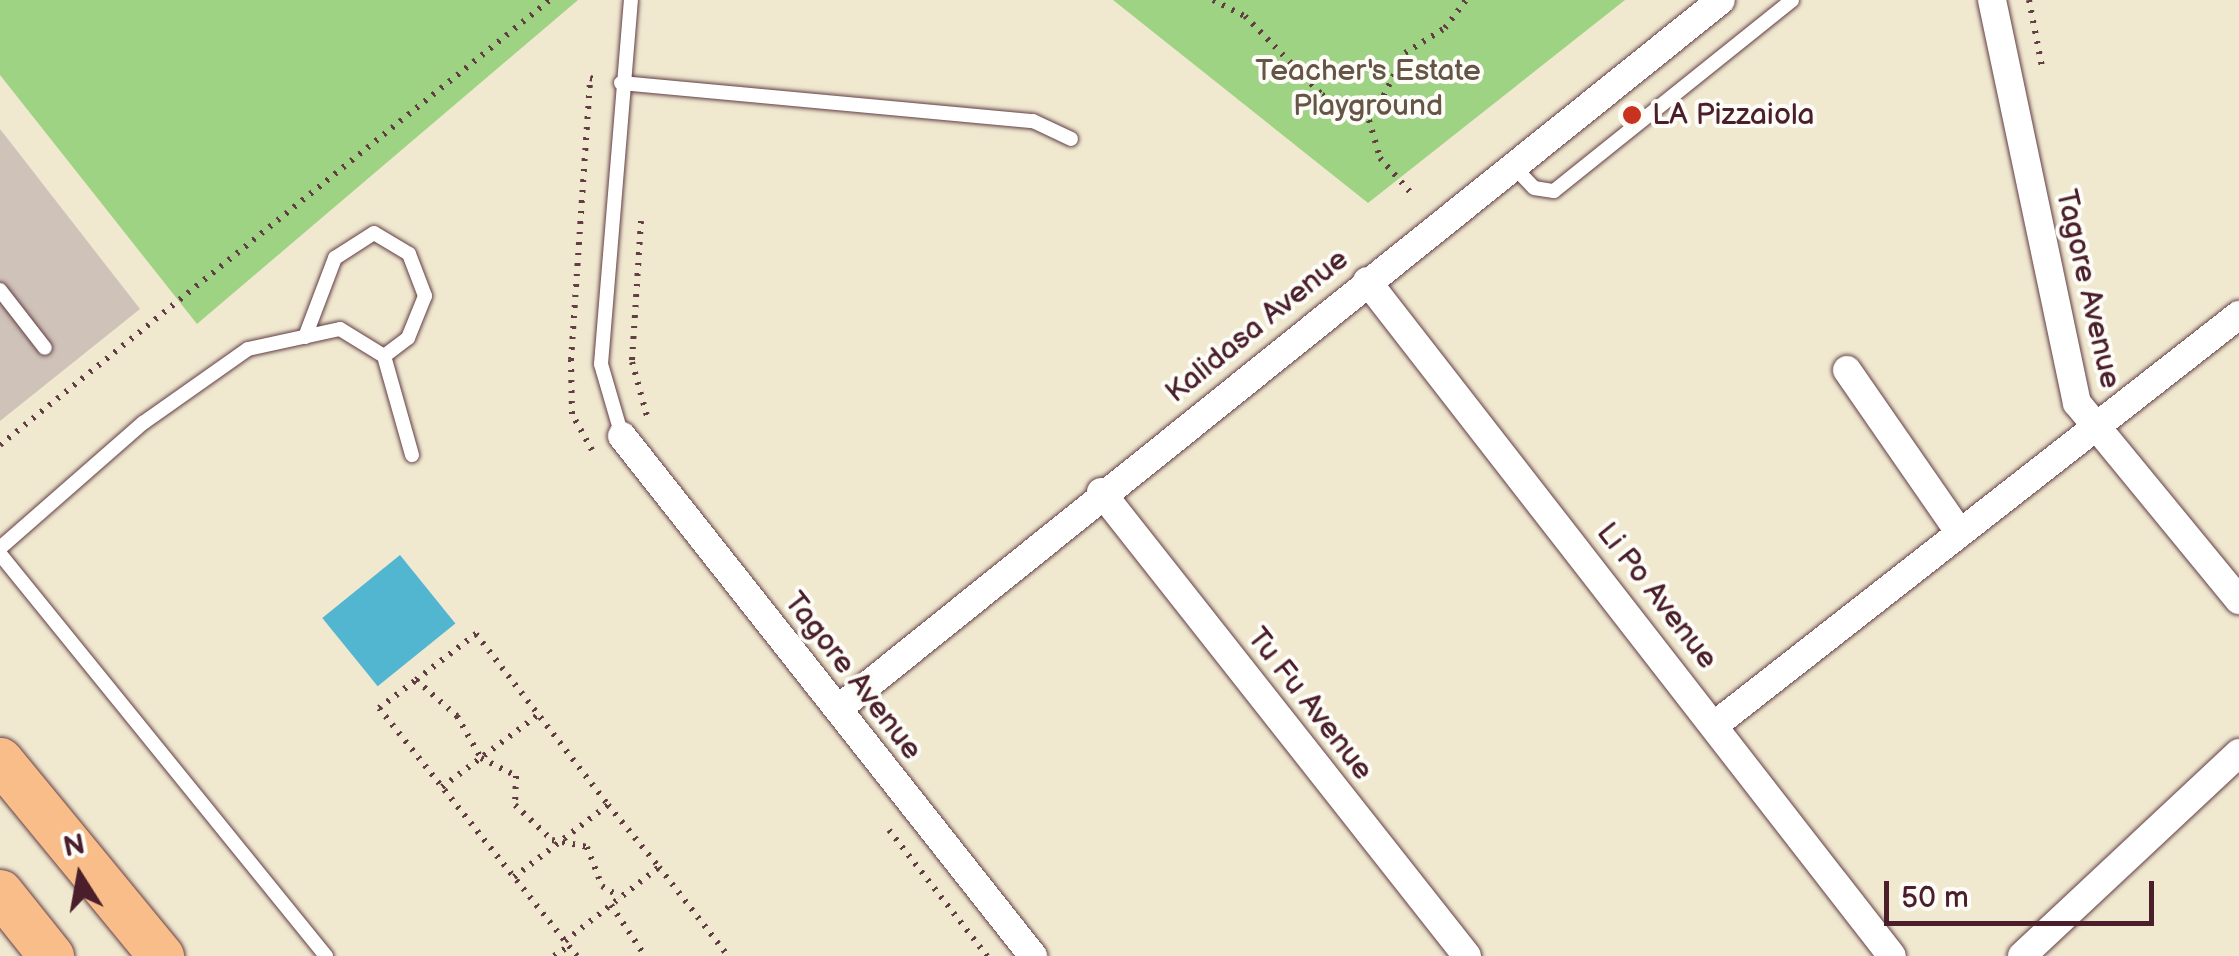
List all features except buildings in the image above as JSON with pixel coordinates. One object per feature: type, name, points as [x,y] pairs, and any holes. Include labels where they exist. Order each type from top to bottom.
[{"type":"main road","points":[[0,760],[161,956]]},
{"type":"main road","points":[[0,892],[51,956]]},
{"type":"street","name":"Kalidasa Avenue","points":[[838,709],[1101,492],[1721,0]]},
{"type":"street","name":"Tagore Avenue","points":[[1992,0],[2077,402],[2239,600]]},
{"type":"street","name":"Li Po Avenue","points":[[1366,280],[1716,724],[1892,956]]},
{"type":"street","points":[[1716,724],[2239,315]]},
{"type":"street","points":[[1847,370],[1959,532]]},
{"type":"street","name":"Tagore Avenue","points":[[622,436],[1034,956]]},
{"type":"street","name":"Tu Fu Avenue","points":[[1101,492],[1467,956]]},
{"type":"street","points":[[2022,956],[2239,752]]},
{"type":"lane","points":[[622,436],[602,364],[620,83],[631,0]]},
{"type":"lane","points":[[1512,165],[1534,188],[1554,191],[1792,0]]},
{"type":"lane","points":[[620,83],[1033,121],[1071,139]]},
{"type":"lane","points":[[305,337],[335,258],[374,233],[410,254],[425,296],[408,338],[384,356]]},
{"type":"lane","points":[[0,290],[45,348]]},
{"type":"lane","points":[[326,956],[0,551],[142,423],[233,360],[305,337],[340,329],[384,356],[412,455]]},
{"type":"path","points":[[0,444],[550,0]]},
{"type":"path","points":[[1213,0],[1245,16],[1322,95],[1366,110],[1378,105],[1405,53],[1445,28],[1466,0]]},
{"type":"path","points":[[1366,110],[1380,158],[1412,194]]},
{"type":"path","points":[[642,204],[632,362],[656,431]]},
{"type":"path","points":[[577,956],[379,708],[476,634],[728,956]]},
{"type":"path","points":[[416,680],[458,716],[482,758],[510,770],[515,805],[560,842],[586,846],[602,886],[620,898]]},
{"type":"path","points":[[442,787],[538,715]]},
{"type":"path","points":[[514,877],[608,805]]},
{"type":"path","points":[[554,956],[659,867]]},
{"type":"path","points":[[611,905],[646,956]]},
{"type":"shaded area","points":[[0,129],[140,309],[0,421]]},
{"type":"green space","points":[[0,0],[578,0],[197,324],[0,75]]},
{"type":"green space","name":"Teacher's Estate Playground","points":[[1113,0],[1625,0],[1368,203]]},
{"type":"water","points":[[400,555],[455,623],[378,686],[322,618]]},
{"type":"place","name":"LA Pizzaiola","points":[[1632,115]]}]
